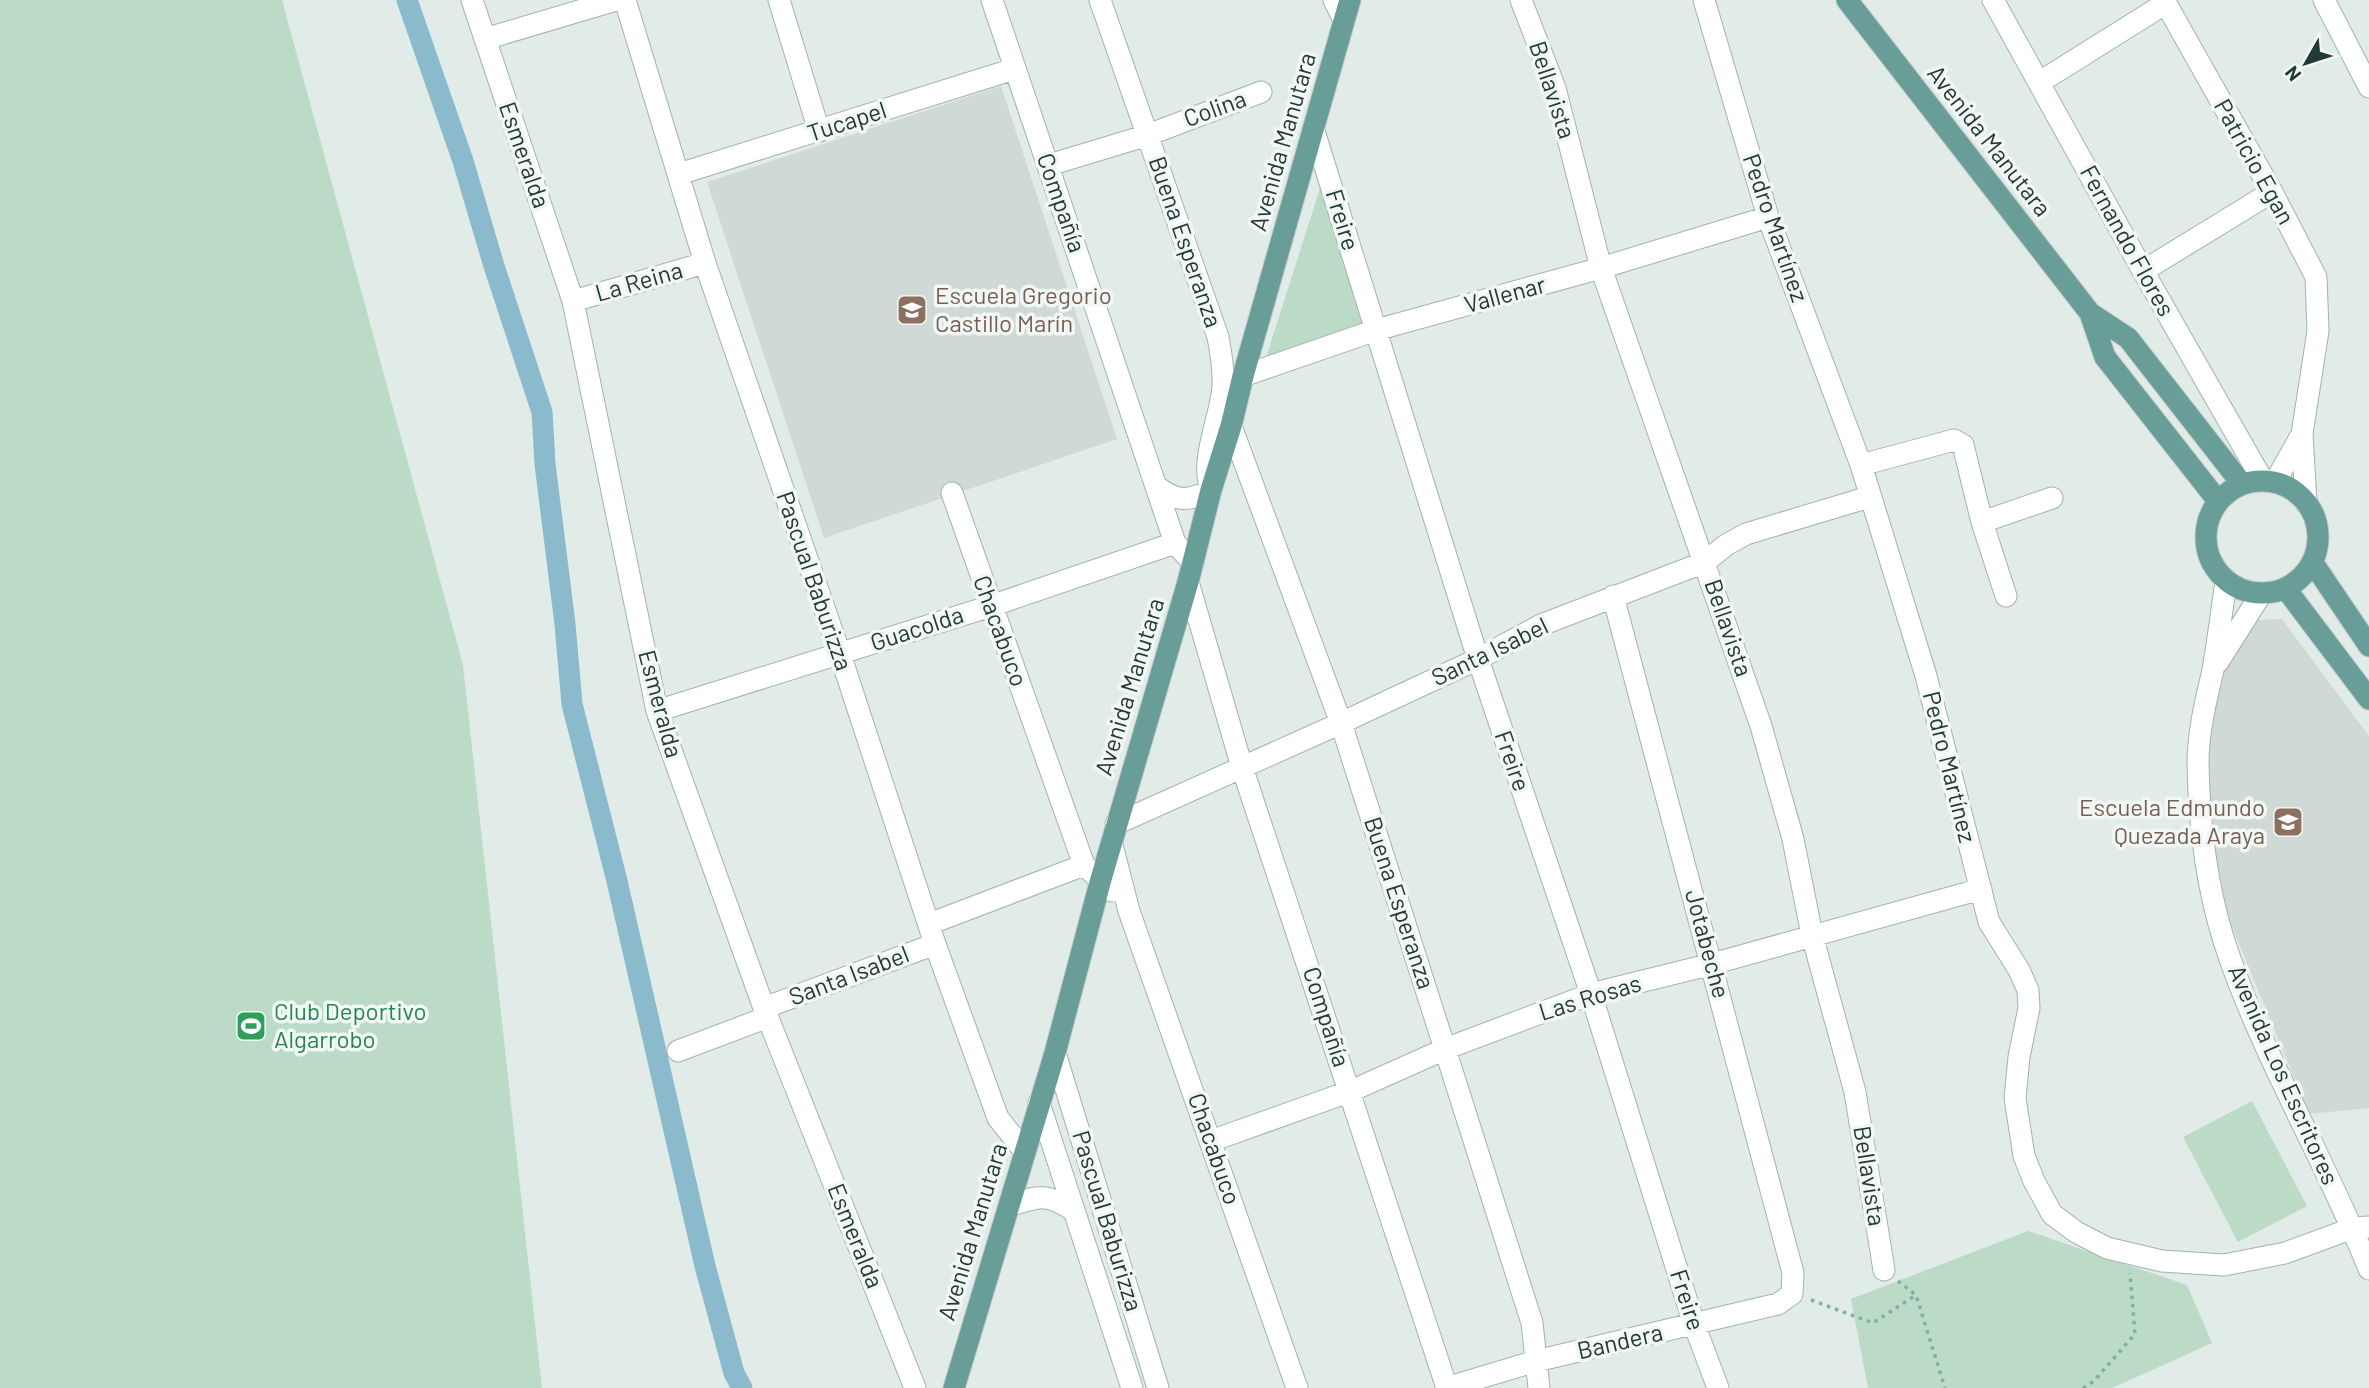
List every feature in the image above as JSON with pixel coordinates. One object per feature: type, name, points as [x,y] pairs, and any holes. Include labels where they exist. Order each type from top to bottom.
[{"type":"main road","name":"Avenida Manutara","points":[[1847,0],[2090,313],[2128,338],[2260,482]]},
{"type":"main road","name":"Avenida Manutara","points":[[954,1388],[1055,1053],[1101,879],[1191,573],[1211,490],[1347,10]]},
{"type":"main road","name":"Avenida Manutara","points":[[2090,313],[2105,357],[2218,501]]},
{"type":"main road","points":[[2260,482],[2298,494],[2313,513],[2318,538],[2312,562],[2306,573],[2286,589],[2261,594],[2248,592],[2226,581],[2211,561],[2205,536],[2211,512],[2227,492],[2260,482]]},
{"type":"main road","points":[[2312,562],[2369,646]]},
{"type":"main road","points":[[2286,589],[2369,699]]},
{"type":"street","name":"Esmeralda","points":[[472,0],[573,301],[657,711],[766,1013],[915,1388]]},
{"type":"street","points":[[485,39],[616,0]]},
{"type":"street","name":"Pascual Baburizza","points":[[625,0],[705,263],[840,654],[932,934],[998,1118],[1025,1153]]},
{"type":"street","points":[[779,0],[819,131]]},
{"type":"street","name":"Compañía","points":[[992,0],[1175,543],[1191,573],[1207,645],[1242,767],[1447,1388]]},
{"type":"street","name":"Buena Esperanza","points":[[1100,0],[1218,337],[1223,385],[1207,465],[1206,476],[1211,490]]},
{"type":"street","points":[[1334,0],[1347,10]]},
{"type":"street","name":"Bellavista","points":[[1521,0],[1555,88],[1601,268],[1765,738],[1793,839],[1812,935],[1855,1092],[1884,1270]]},
{"type":"street","name":"Pedro Martínez","points":[[1704,0],[1768,217],[1861,465],[1926,676],[1989,922],[2028,989],[2029,1008],[2018,1057],[2015,1098],[2024,1156],[2034,1181],[2052,1214],[2076,1232],[2107,1248],[2162,1261],[2224,1265],[2285,1253],[2361,1227]]},
{"type":"street","name":"Fernando Flores","points":[[1993,0],[2260,482]]},
{"type":"street","points":[[2324,0],[2369,87]]},
{"type":"street","points":[[2040,82],[2165,2]]},
{"type":"street","name":"Patricio Egan","points":[[2165,2],[2272,192],[2316,277],[2318,331],[2302,434]]},
{"type":"street","name":"Tucapel","points":[[679,174],[1014,69]]},
{"type":"street","name":"Colina","points":[[1049,165],[1148,135],[1261,92]]},
{"type":"street","name":"Freire","points":[[1314,131],[1478,659],[1591,994],[1694,1324],[1717,1388]]},
{"type":"street","points":[[2143,271],[2272,192]]},
{"type":"street","name":"Vallenar","points":[[1243,376],[1376,330],[1601,268],[1768,217]]},
{"type":"street","name":"La Reina","points":[[573,301],[705,263]]},
{"type":"street","name":"Buena Esperanza","points":[[1231,426],[1341,723],[1446,1049],[1532,1323],[1539,1388]]},
{"type":"street","points":[[2260,482],[2302,434]]},
{"type":"street","points":[[2302,434],[2306,503]]},
{"type":"street","points":[[1861,465],[1954,440],[1960,442],[2006,596]]},
{"type":"street","points":[[1156,486],[1177,499],[1199,496],[1211,490]]},
{"type":"street","name":"Chacabuco","points":[[952,493],[1084,865],[1101,879],[1129,911]]},
{"type":"street","name":"Santa Isabel","points":[[1114,834],[1242,767],[1478,659],[1541,625],[1705,562],[1726,545],[1746,534],[1869,497]]},
{"type":"street","points":[[1982,522],[2052,498]]},
{"type":"street","name":"Guacolda","points":[[657,711],[991,606],[1175,543]]},
{"type":"street","name":"Avenida Los Escritores","points":[[2226,581],[2213,669],[2205,700],[2198,761],[2206,870],[2223,939],[2253,1021],[2361,1227],[2369,1269]]},
{"type":"street","name":"Avenida Los Escritores","points":[[2213,669],[2261,594]]},
{"type":"street","name":"Jotabeche","points":[[1613,596],[1793,1273],[1792,1294]]},
{"type":"street","points":[[1172,635],[1189,635],[1207,645]]},
{"type":"street","name":"Chacabuco","points":[[1114,834],[1129,911],[1297,1388]]},
{"type":"street","name":"Santa Isabel","points":[[678,1051],[766,1013],[1084,865]]},
{"type":"street","name":"Las Rosas","points":[[1211,1141],[1351,1091],[1446,1049],[1591,994],[1712,964],[1981,888]]},
{"type":"street","name":"Pascual Baburizza","points":[[1055,1053],[1158,1388]]},
{"type":"street","name":"Pascual Baburizza","points":[[1039,1103],[1132,1388]]},
{"type":"street","name":"Pascual Baburizza","points":[[1009,1206],[1037,1196],[1060,1201],[1074,1211]]},
{"type":"street","name":"Bandera","points":[[1447,1388],[1536,1361],[1778,1304],[1792,1294]]},
{"type":"path","points":[[2083,1388],[2094,1381],[2135,1334],[2128,1253]]},
{"type":"path","points":[[1884,1270],[1916,1295],[1945,1388]]},
{"type":"path","points":[[1792,1294],[1873,1323],[1916,1295]]},
{"type":"shaded area","name":"Escuela Gregorio Castillo Marín","points":[[1001,86],[1117,439],[824,538],[707,182]]},
{"type":"shaded area","name":"Escuela Edmundo Quezada Araya","points":[[2282,619],[2369,736],[2369,1108],[2309,1114],[2212,878],[2202,766],[2221,664],[2254,620]]},
{"type":"green space","name":"Club Deportivo Algarrobo","points":[[0,0],[282,0],[463,665],[542,1388],[0,1388]]},
{"type":"green space","points":[[1322,182],[1366,332],[1265,361]]},
{"type":"green space","points":[[2252,1101],[2307,1206],[2238,1242],[2183,1137]]},
{"type":"green space","points":[[2028,1231],[2187,1285],[2212,1343],[2112,1388],[1868,1388],[1851,1299]]},
{"type":"waterway","points":[[407,0],[463,161],[542,412],[545,464],[572,704],[617,881],[705,1266],[734,1373],[742,1388]]},
{"type":"place","name":"Escuela Gregorio Castillo Marín","points":[[912,310]]},
{"type":"place","name":"Escuela Edmundo Quezada Araya","points":[[2288,822]]},
{"type":"place","name":"Club Deportivo Algarrobo","points":[[251,1026]]}]
